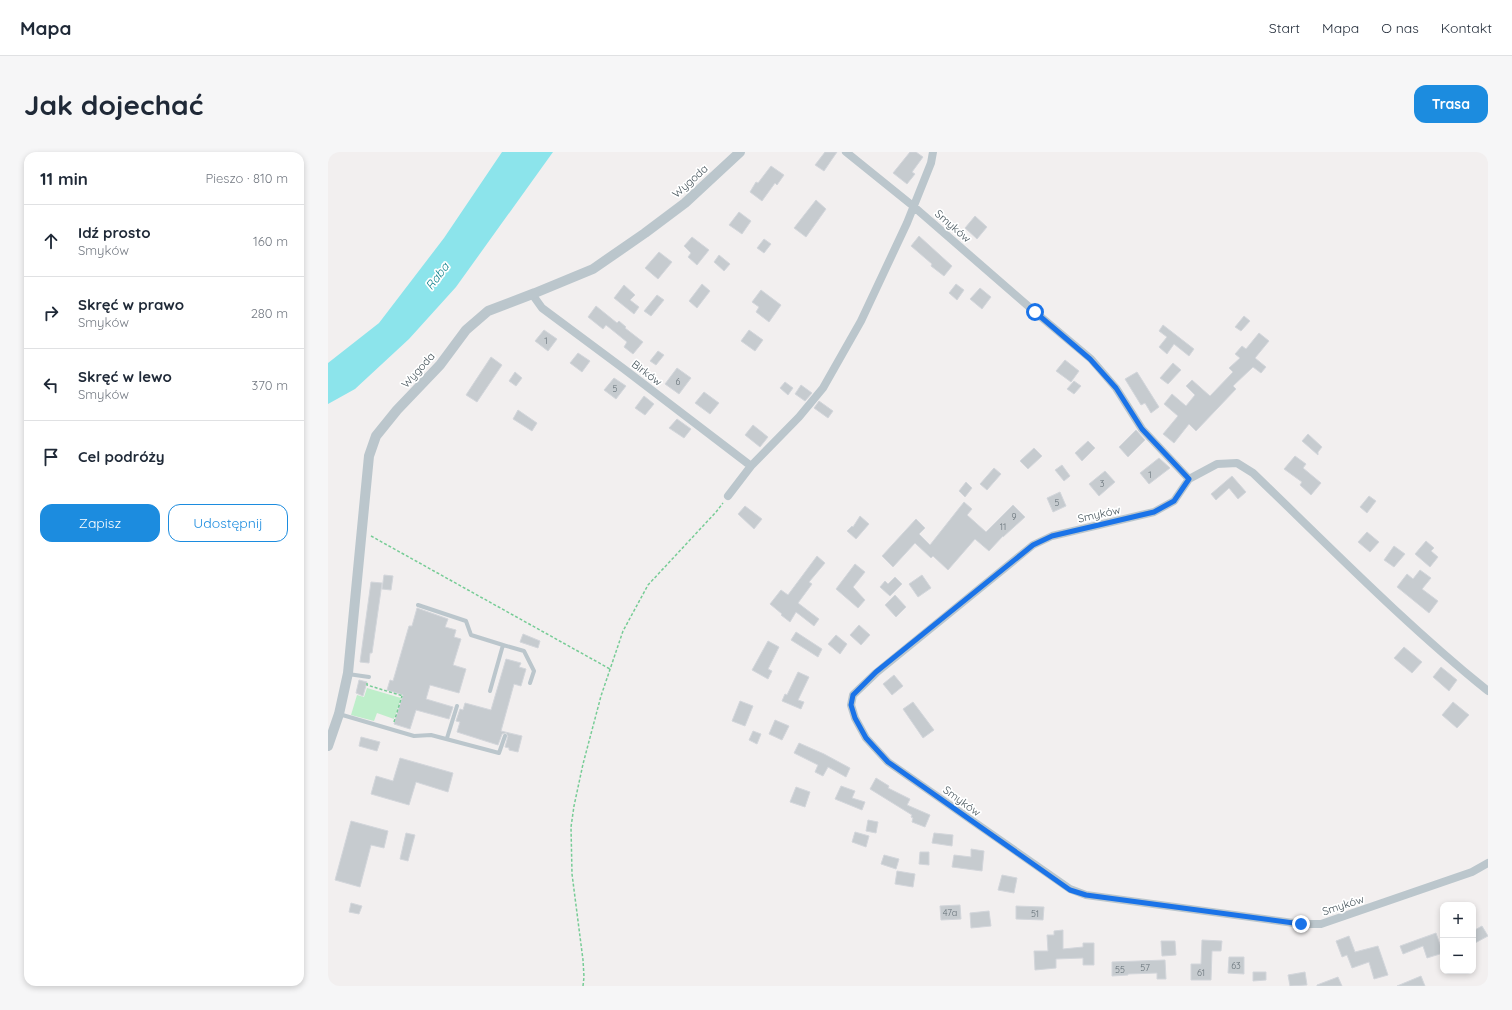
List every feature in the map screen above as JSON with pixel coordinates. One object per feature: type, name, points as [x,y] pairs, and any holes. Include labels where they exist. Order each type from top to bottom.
[{"type":"street","name":"Wygoda","points":[[328,746],[339,714],[348,674],[369,456],[376,436],[397,410],[440,365],[466,330],[488,311],[593,269],[639,238],[685,203],[740,152]]},
{"type":"street","name":"Smyków","points":[[846,152],[913,206],[1090,359],[1116,388],[1142,429],[1189,479]]},
{"type":"street","points":[[728,496],[751,466],[799,418],[823,388],[861,321],[907,223],[931,163],[933,152]]},
{"type":"street","name":"Birków","points":[[532,294],[542,308],[751,466]]},
{"type":"street","name":"Smyków","points":[[1488,691],[1457,666],[1399,612],[1254,473],[1237,463],[1217,464],[1189,479],[1174,501],[1154,512],[1052,536],[1033,545],[876,672],[853,695],[851,705],[855,718],[866,738],[888,762],[1070,890],[1086,895],[1301,924],[1321,924],[1472,872],[1488,863]]},
{"type":"lane","points":[[418,605],[466,621],[471,635],[524,651],[534,671],[530,683]]},
{"type":"lane","points":[[490,691],[504,645]]},
{"type":"lane","points":[[348,674],[369,677]]},
{"type":"lane","points":[[447,738],[457,706]]},
{"type":"lane","points":[[339,714],[414,736],[431,735],[447,738],[499,753],[504,736]]},
{"type":"path","points":[[583,986],[583,960],[572,874],[571,827],[583,764],[601,696],[624,631],[648,585],[716,512],[728,496]]},
{"type":"path","points":[[362,530],[610,669]]},
{"type":"path","points":[[367,683],[367,685],[385,689],[402,696],[392,730]]},
{"type":"green space","points":[[367,688],[401,698],[394,719],[377,713],[374,721],[351,715],[357,695],[364,697]]},
{"type":"water","name":"Raba","points":[[502,152],[553,152],[456,287],[409,339],[355,389],[328,404],[328,363],[379,323],[444,238]]},
{"type":"building","points":[[825,152],[837,152],[824,171],[815,165]]},
{"type":"building","points":[[910,152],[916,152],[923,157],[912,172],[915,174],[907,184],[893,173]]},
{"type":"building","points":[[771,166],[784,175],[777,185],[775,183],[762,201],[750,192],[756,182],[758,183]]},
{"type":"building","points":[[816,200],[826,209],[806,237],[794,228]]},
{"type":"building","points":[[739,212],[751,221],[742,234],[729,225]]},
{"type":"building","points":[[975,216],[987,227],[977,239],[965,228]]},
{"type":"building","points":[[919,236],[952,266],[944,276],[931,266],[932,264],[911,246]]},
{"type":"building","points":[[692,237],[709,250],[697,265],[688,257],[691,253],[684,246]]},
{"type":"building","points":[[764,239],[771,244],[764,253],[757,248]]},
{"type":"building","points":[[659,252],[672,262],[658,279],[645,268]]},
{"type":"building","points":[[719,255],[730,264],[724,271],[714,262]]},
{"type":"building","points":[[702,284],[710,291],[697,308],[689,301]]},
{"type":"building","points":[[956,284],[964,290],[957,300],[949,293]]},
{"type":"building","points":[[624,285],[635,295],[630,300],[639,307],[634,314],[614,298]]},
{"type":"building","points":[[980,288],[991,297],[982,309],[970,299]]},
{"type":"building","points":[[761,290],[781,305],[769,322],[756,312],[759,307],[752,302]]},
{"type":"building","points":[[657,295],[664,300],[651,316],[644,311]]},
{"type":"building","points":[[596,306],[617,323],[619,321],[626,327],[625,328],[643,342],[633,354],[624,347],[627,342],[606,325],[603,329],[588,317]]},
{"type":"building","points":[[1244,316],[1250,321],[1241,331],[1235,327]]},
{"type":"building","points":[[1163,325],[1194,349],[1189,356],[1174,344],[1167,354],[1159,347],[1167,337],[1159,331]]},
{"type":"building","points":[[544,330],[557,339],[548,351],[535,341]]},
{"type":"building","points":[[749,330],[763,340],[755,351],[741,341]]},
{"type":"building","points":[[1259,333],[1269,341],[1255,358],[1266,367],[1261,373],[1253,367],[1233,386],[1236,389],[1196,431],[1189,424],[1174,443],[1163,434],[1178,416],[1164,404],[1172,394],[1186,406],[1195,395],[1186,386],[1192,380],[1210,396],[1233,372],[1229,368],[1240,358],[1235,354],[1242,346],[1246,349]]},
{"type":"building","points":[[658,351],[664,355],[656,365],[650,361]]},
{"type":"building","points":[[578,353],[590,361],[582,372],[570,363]]},
{"type":"building","points":[[491,357],[502,365],[477,402],[466,395]]},
{"type":"building","points":[[1065,360],[1079,371],[1071,382],[1056,371]]},
{"type":"building","points":[[1173,363],[1181,370],[1168,384],[1160,378]]},
{"type":"building","points":[[677,368],[691,378],[679,394],[665,384]]},
{"type":"building","points":[[515,372],[522,378],[516,386],[509,381]]},
{"type":"building","points":[[1137,372],[1159,407],[1151,413],[1145,403],[1141,405],[1125,379]]},
{"type":"building","points":[[614,378],[626,386],[616,399],[604,390]]},
{"type":"building","points":[[1074,381],[1081,386],[1074,394],[1067,389]]},
{"type":"building","points":[[785,382],[793,388],[788,395],[780,388]]},
{"type":"building","points":[[801,385],[812,393],[805,401],[795,394]]},
{"type":"building","points":[[704,392],[719,403],[710,414],[695,403]]},
{"type":"building","points":[[644,396],[654,404],[645,415],[635,408]]},
{"type":"building","points":[[819,401],[833,411],[828,418],[814,408]]},
{"type":"building","points":[[518,410],[537,423],[532,431],[513,419]]},
{"type":"building","points":[[677,419],[691,429],[684,438],[669,428]]},
{"type":"building","points":[[753,425],[768,437],[760,447],[745,435]]},
{"type":"building","points":[[1136,430],[1145,440],[1128,457],[1119,447]]},
{"type":"building","points":[[1308,434],[1322,447],[1318,452],[1318,455],[1302,441]]},
{"type":"building","points":[[1088,441],[1095,448],[1082,461],[1075,453]]},
{"type":"building","points":[[1034,448],[1042,456],[1028,469],[1020,461]]},
{"type":"building","points":[[1295,456],[1306,464],[1303,468],[1321,483],[1311,495],[1300,485],[1302,482],[1284,469]]},
{"type":"building","points":[[1159,458],[1170,468],[1149,484],[1140,473]]},
{"type":"building","points":[[1062,465],[1070,476],[1064,481],[1055,470]]},
{"type":"building","points":[[994,468],[1001,474],[987,490],[980,484]]},
{"type":"building","points":[[1105,471],[1115,482],[1099,496],[1089,484]]},
{"type":"building","points":[[1232,476],[1246,492],[1238,499],[1229,488],[1216,500],[1211,494]]},
{"type":"building","points":[[966,482],[972,488],[965,497],[959,491]]},
{"type":"building","points":[[1060,492],[1066,506],[1053,512],[1047,498]]},
{"type":"building","points":[[1369,496],[1376,501],[1367,513],[1360,507]]},
{"type":"building","points":[[964,502],[972,509],[967,515],[986,532],[1013,505],[1025,517],[1003,536],[989,551],[975,539],[948,570],[933,556],[931,558],[915,543],[893,567],[882,556],[916,519],[925,528],[919,534],[930,545]]},
{"type":"building","points":[[745,506],[762,519],[754,529],[738,514]]},
{"type":"building","points":[[860,516],[869,524],[856,539],[847,531],[852,526],[853,527]]},
{"type":"building","points":[[1367,532],[1379,542],[1370,552],[1358,542]]},
{"type":"building","points":[[1426,541],[1434,548],[1431,551],[1438,557],[1430,567],[1415,554]]},
{"type":"building","points":[[1394,546],[1405,554],[1394,567],[1384,560]]},
{"type":"building","points":[[817,556],[825,563],[809,582],[812,584],[798,603],[819,619],[814,626],[796,612],[790,622],[770,604],[781,590],[788,595]]},
{"type":"building","points":[[855,564],[865,572],[853,587],[865,600],[858,608],[836,589]]},
{"type":"building","points":[[1420,570],[1431,578],[1422,589],[1438,601],[1429,613],[1397,587],[1407,574],[1413,579]]},
{"type":"building","points":[[384,575],[393,576],[391,590],[382,589]]},
{"type":"building","points":[[922,575],[931,588],[918,597],[909,584]]},
{"type":"building","points":[[895,577],[902,584],[890,596],[880,587],[885,581],[888,584]]},
{"type":"building","points":[[371,582],[382,583],[372,653],[370,653],[369,663],[360,662]]},
{"type":"building","points":[[895,595],[906,607],[896,617],[885,605]]},
{"type":"building","points":[[417,608],[448,619],[445,627],[456,630],[454,637],[461,639],[453,665],[466,669],[459,693],[430,685],[426,699],[453,707],[449,719],[416,710],[410,729],[394,724],[403,695],[387,690],[390,680],[393,681],[409,626],[412,626]]},
{"type":"building","points":[[859,625],[870,635],[861,645],[850,635]]},
{"type":"building","points":[[796,632],[822,649],[818,657],[791,640]]},
{"type":"building","points":[[523,634],[540,641],[538,648],[520,642]]},
{"type":"building","points":[[836,635],[847,644],[840,654],[828,644]]},
{"type":"building","points":[[768,641],[779,647],[768,669],[772,671],[768,679],[752,670]]},
{"type":"building","points":[[1404,647],[1422,662],[1412,673],[1394,658]]},
{"type":"building","points":[[506,659],[521,663],[519,667],[526,669],[521,686],[514,684],[501,731],[522,736],[518,752],[509,750],[509,748],[505,747],[508,736],[506,733],[502,734],[498,745],[457,732],[460,722],[456,721],[460,709],[463,710],[465,703],[491,710]]},
{"type":"building","points":[[1441,667],[1457,680],[1449,691],[1433,677]]},
{"type":"building","points":[[798,672],[809,677],[798,700],[804,702],[801,709],[782,701],[785,694],[787,695]]},
{"type":"building","points":[[894,675],[903,686],[892,695],[883,684]]},
{"type":"building","points":[[359,680],[367,682],[363,696],[356,693]]},
{"type":"building","points":[[740,701],[753,706],[745,726],[732,721]]},
{"type":"building","points":[[913,702],[934,730],[923,738],[903,709]]},
{"type":"building","points":[[1453,702],[1469,715],[1457,728],[1442,715]]},
{"type":"building","points":[[775,720],[789,726],[782,740],[769,734]]},
{"type":"building","points":[[753,731],[761,734],[757,744],[749,740]]},
{"type":"building","points":[[361,737],[380,742],[377,751],[359,746]]},
{"type":"building","points":[[799,743],[850,768],[846,777],[828,767],[823,776],[815,772],[818,765],[794,753]]},
{"type":"building","points":[[400,758],[453,773],[448,792],[416,782],[409,805],[371,794],[376,776],[393,781]]},
{"type":"building","points":[[876,778],[889,786],[888,788],[910,799],[907,805],[930,815],[925,827],[912,822],[912,815],[870,789]]},
{"type":"building","points":[[841,786],[855,791],[852,798],[865,802],[862,810],[835,799]]},
{"type":"building","points":[[796,787],[810,792],[805,807],[790,802]]},
{"type":"building","points":[[868,820],[878,822],[876,833],[866,831]]},
{"type":"building","points":[[351,821],[388,831],[384,848],[371,845],[360,887],[335,880]]},
{"type":"building","points":[[855,832],[869,836],[866,847],[852,842]]},
{"type":"building","points":[[406,833],[415,835],[408,861],[400,859]]},
{"type":"building","points":[[934,833],[953,835],[952,846],[932,843]]},
{"type":"building","points":[[971,849],[984,851],[982,871],[952,867],[954,855],[971,857]]},
{"type":"building","points":[[920,852],[929,852],[929,865],[919,864]]},
{"type":"building","points":[[884,855],[899,859],[896,869],[881,864]]},
{"type":"building","points":[[897,871],[915,874],[913,887],[895,884]]},
{"type":"building","points":[[1002,875],[1017,878],[1014,893],[998,890]]},
{"type":"building","points":[[351,903],[362,906],[359,914],[349,912]]},
{"type":"building","points":[[960,905],[961,919],[941,920],[940,906]]},
{"type":"building","points":[[1016,906],[1044,907],[1043,920],[1016,919]]},
{"type":"building","points":[[989,911],[991,926],[971,928],[970,913]]},
{"type":"building","points":[[1482,926],[1488,936],[1476,942],[1476,929]]},
{"type":"building","points":[[1063,930],[1063,949],[1083,947],[1083,943],[1094,943],[1094,965],[1083,965],[1083,958],[1056,959],[1056,968],[1035,970],[1034,951],[1048,951],[1047,935],[1054,935],[1054,931]]},
{"type":"building","points":[[1436,933],[1440,944],[1440,954],[1427,958],[1423,946],[1403,954],[1400,946]]},
{"type":"building","points":[[1349,936],[1355,952],[1378,946],[1388,975],[1374,979],[1369,962],[1352,968],[1347,955],[1342,957],[1336,941]]},
{"type":"building","points":[[1202,940],[1222,941],[1221,951],[1212,951],[1211,980],[1191,980],[1191,964],[1201,964]]},
{"type":"building","points":[[1161,941],[1175,941],[1176,955],[1162,956]]},
{"type":"building","points":[[1229,957],[1244,957],[1244,974],[1228,973]]},
{"type":"building","points":[[1165,960],[1166,979],[1157,979],[1157,973],[1112,976],[1112,962]]},
{"type":"building","points":[[1253,972],[1266,972],[1266,980],[1253,981]]},
{"type":"building","points":[[1305,972],[1307,985],[1290,986],[1288,975]]},
{"type":"building","points":[[1421,976],[1425,986],[1397,986]]},
{"type":"building","points":[[1338,977],[1342,986],[1317,986],[1317,985]]},
{"type":"route","points":[[1035,312],[1090,359],[1116,388],[1142,429],[1189,479],[1174,501],[1154,512],[1052,536],[1033,545],[876,672],[853,695],[851,705],[855,718],[866,738],[888,762],[1070,890],[1086,895],[1301,924]]}]
